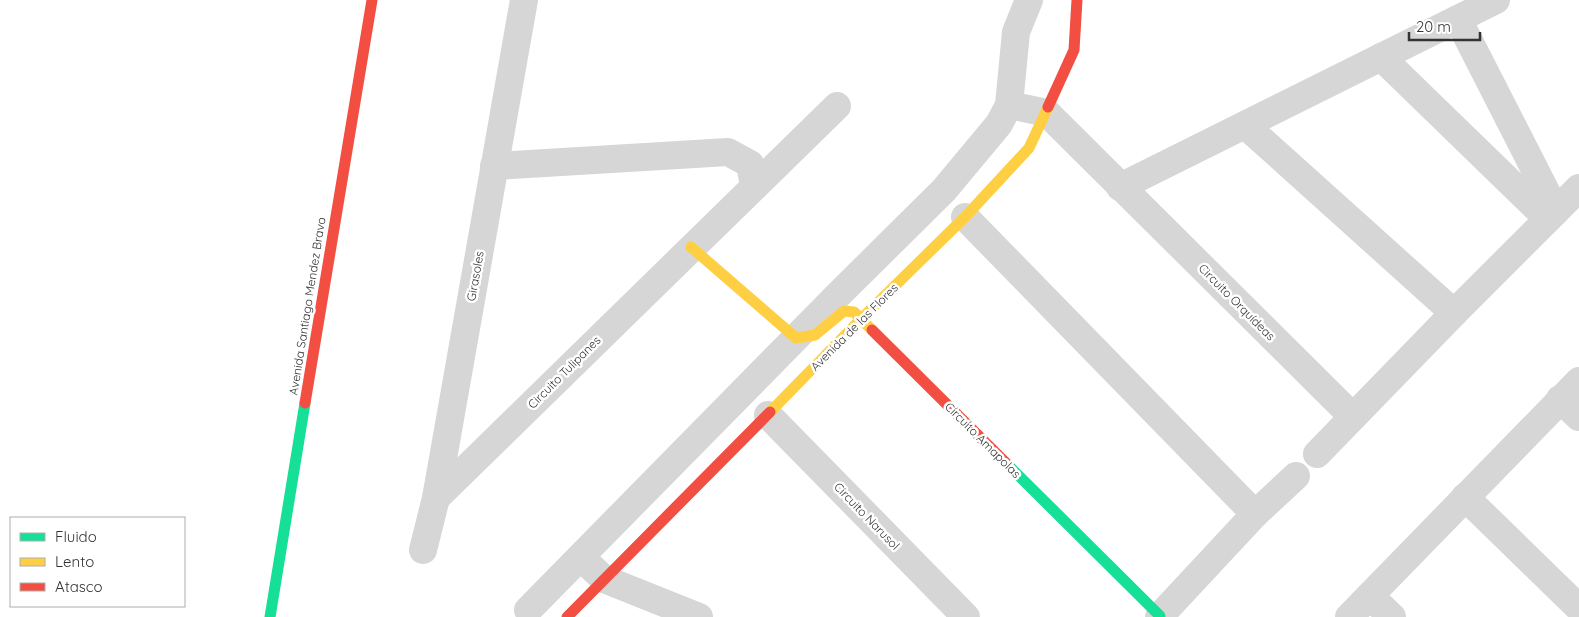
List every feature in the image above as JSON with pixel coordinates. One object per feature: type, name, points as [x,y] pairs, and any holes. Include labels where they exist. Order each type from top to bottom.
[{"type":"street","name":"Avenida Santiago Mendez Bravo","points":[[270,617],[372,0]]},
{"type":"street","name":"Girasoles","points":[[423,550],[436,498],[524,0]]},
{"type":"street","points":[[528,610],[944,190],[999,124],[1009,105],[1016,32],[1029,0]]},
{"type":"street","name":"Avenida de las Flores","points":[[567,617],[768,416],[861,319],[964,217],[1029,148],[1047,113],[1074,50],[1077,0]]},
{"type":"street","points":[[1120,186],[1496,0]]},
{"type":"street","points":[[1458,19],[1552,215]]},
{"type":"street","points":[[1381,57],[1552,215]]},
{"type":"street","points":[[1009,105],[1047,113]]},
{"type":"street","name":"Circuito Tulipanes","points":[[436,498],[691,246],[837,106]]},
{"type":"street","name":"Circuito Orquídeas","points":[[1047,113],[1353,417]]},
{"type":"street","points":[[1245,125],[1454,312]]},
{"type":"street","points":[[494,166],[728,152],[750,164],[754,186]]},
{"type":"street","points":[[1317,454],[1454,312],[1579,188]]},
{"type":"street","points":[[964,217],[1255,514]]},
{"type":"street","points":[[691,246],[796,338]]},
{"type":"street","points":[[796,338],[815,335],[844,311],[854,312],[861,319]]},
{"type":"street","name":"Circuito Amapolas","points":[[861,319],[1159,616],[1255,514],[1296,476]]},
{"type":"street","points":[[1349,617],[1465,497],[1573,399]]},
{"type":"street","name":"Circuito Narusol","points":[[768,416],[966,617]]},
{"type":"street","points":[[1465,497],[1579,608]]},
{"type":"street","points":[[580,557],[604,579],[699,617]]},
{"type":"street","points":[[1370,596],[1392,617]]},
{"type":"traffic: fast","points":[[270,617],[305,403]]},
{"type":"traffic: fast","points":[[1009,466],[1160,616]]},
{"type":"traffic: slow","points":[[770,412],[965,217],[1029,148],[1048,107]]},
{"type":"traffic: slow","points":[[691,247],[796,338],[815,335],[844,311],[854,312],[872,330]]},
{"type":"traffic: jam","points":[[305,403],[372,0]]},
{"type":"traffic: jam","points":[[1048,107],[1074,50],[1077,0]]},
{"type":"traffic: jam","points":[[872,330],[1009,466]]},
{"type":"traffic: jam","points":[[567,617],[770,412]]}]
